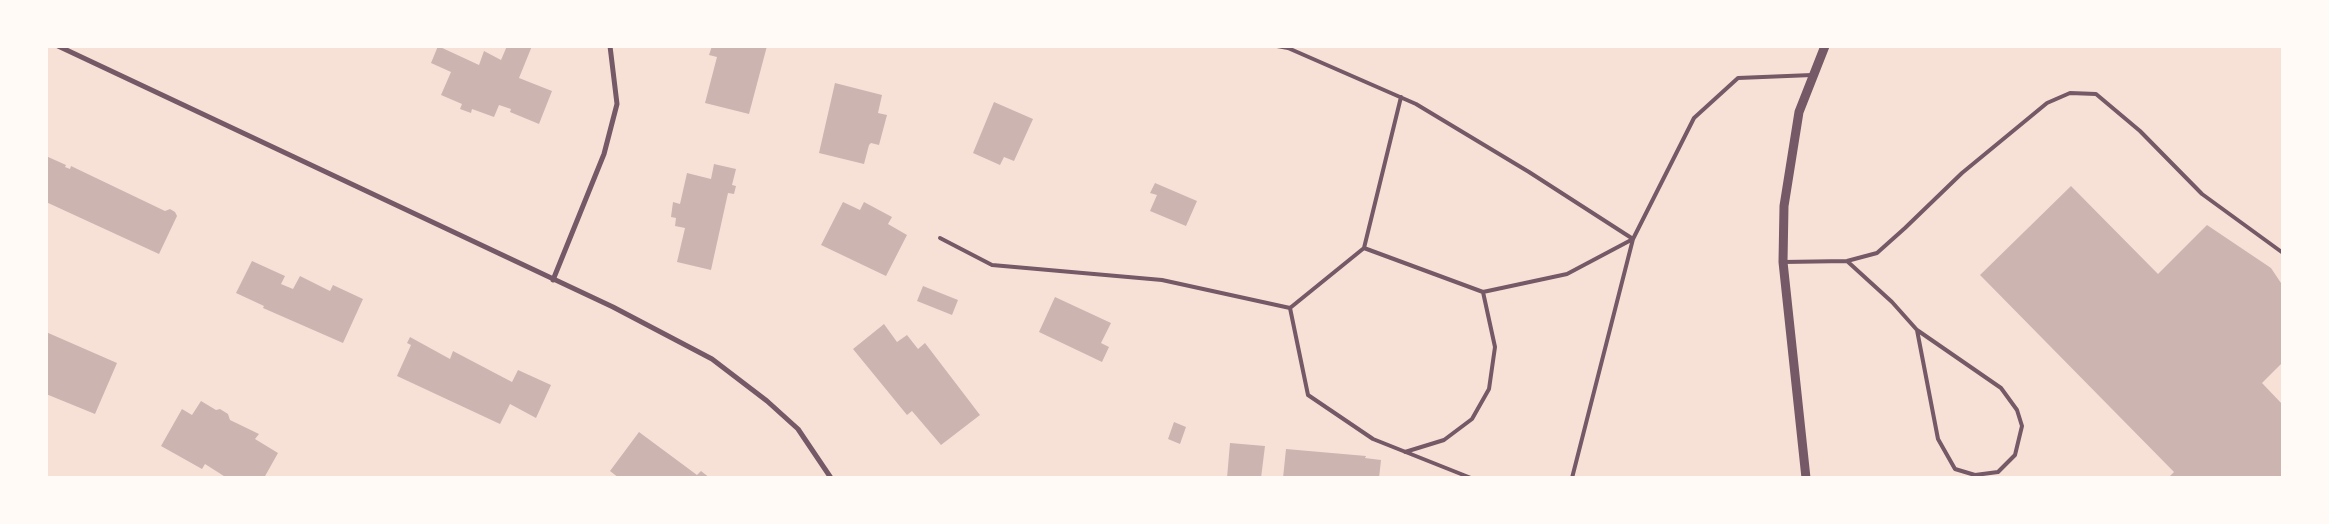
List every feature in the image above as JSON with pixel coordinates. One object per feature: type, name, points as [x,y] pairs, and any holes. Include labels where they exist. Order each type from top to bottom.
[{"type":"street","points":[[58,46],[613,307],[712,359],[767,401],[798,429],[831,478]]},
{"type":"street","points":[[554,280],[604,154],[617,104],[610,46]]},
{"type":"street","points":[[1806,478],[1783,262],[1784,206],[1799,112],[1825,46]]},
{"type":"lane","points":[[1277,46],[1288,48],[1401,97],[1529,172],[1633,239]]},
{"type":"lane","points":[[1572,478],[1633,239],[1694,118],[1738,78],[1812,75]]},
{"type":"lane","points":[[1783,262],[1847,261],[1876,252],[1905,228],[1962,174],[2047,103],[2070,93],[2096,94],[2140,131],[2202,194],[2283,253]]},
{"type":"lane","points":[[1290,308],[1364,248],[1401,97]]},
{"type":"lane","points":[[940,238],[992,265],[1162,280],[1290,308]]},
{"type":"lane","points":[[1364,248],[1483,292],[1567,274],[1633,239]]},
{"type":"lane","points":[[1847,261],[1892,302],[1917,330],[2001,388],[2017,410],[2022,426],[2015,455],[1998,472],[1975,475],[1955,469],[1938,439],[1917,330]]},
{"type":"lane","points":[[1405,452],[1444,440],[1472,419],[1489,389],[1495,348],[1483,292]]},
{"type":"lane","points":[[1290,308],[1308,395],[1373,439],[1471,478]]},
{"type":"building","points":[[438,46],[479,65],[484,51],[501,60],[507,46],[532,46],[519,78],[552,91],[539,124],[510,112],[511,109],[499,105],[494,117],[472,109],[471,113],[460,109],[462,104],[441,95],[451,72],[431,63]]},
{"type":"building","points":[[712,46],[767,46],[749,114],[705,103],[717,57],[709,55]]},
{"type":"building","points":[[835,83],[882,95],[878,113],[887,115],[879,145],[871,143],[869,145],[864,164],[819,153]]},
{"type":"building","points":[[994,102],[1033,119],[1014,161],[1004,157],[1000,165],[973,153]]},
{"type":"building","points":[[46,156],[66,165],[65,167],[70,169],[71,166],[165,211],[170,209],[175,212],[177,216],[159,254],[46,202]]},
{"type":"building","points":[[714,164],[736,169],[732,185],[736,186],[734,194],[728,193],[711,270],[677,262],[685,228],[675,226],[676,218],[671,217],[673,202],[680,204],[687,173],[711,179]]},
{"type":"building","points":[[1155,183],[1197,201],[1186,226],[1150,211],[1157,195],[1150,193]]},
{"type":"building","points":[[2071,186],[2158,274],[2207,225],[2271,268],[2283,286],[2283,362],[2262,383],[2283,405],[2283,478],[2168,478],[2174,472],[1980,275]]},
{"type":"building","points":[[843,202],[860,210],[864,202],[892,217],[888,224],[907,235],[886,276],[821,245]]},
{"type":"building","points":[[252,261],[285,276],[281,284],[293,289],[300,276],[330,291],[333,285],[363,299],[343,343],[263,308],[264,306],[236,293]]},
{"type":"building","points":[[923,286],[958,300],[952,315],[917,301]]},
{"type":"building","points":[[1055,297],[1111,323],[1101,343],[1109,347],[1102,362],[1039,332]]},
{"type":"building","points":[[884,324],[897,342],[907,335],[918,349],[925,343],[980,415],[941,445],[912,411],[907,415],[853,349]]},
{"type":"building","points":[[46,332],[117,363],[95,414],[46,394]]},
{"type":"building","points":[[410,337],[450,359],[453,351],[512,382],[518,370],[551,385],[536,418],[510,404],[500,424],[397,376],[411,345],[407,343]]},
{"type":"building","points":[[201,401],[216,410],[220,409],[228,414],[230,420],[259,434],[255,439],[278,453],[264,478],[227,478],[205,464],[202,469],[161,446],[182,409],[192,415]]},
{"type":"building","points":[[1174,422],[1186,427],[1180,444],[1168,439]]},
{"type":"building","points":[[639,432],[697,475],[701,471],[710,478],[619,478],[610,471]]},
{"type":"building","points":[[1230,443],[1265,446],[1261,478],[1227,478]]},
{"type":"building","points":[[1286,449],[1366,456],[1365,458],[1381,460],[1379,478],[1283,478]]}]
